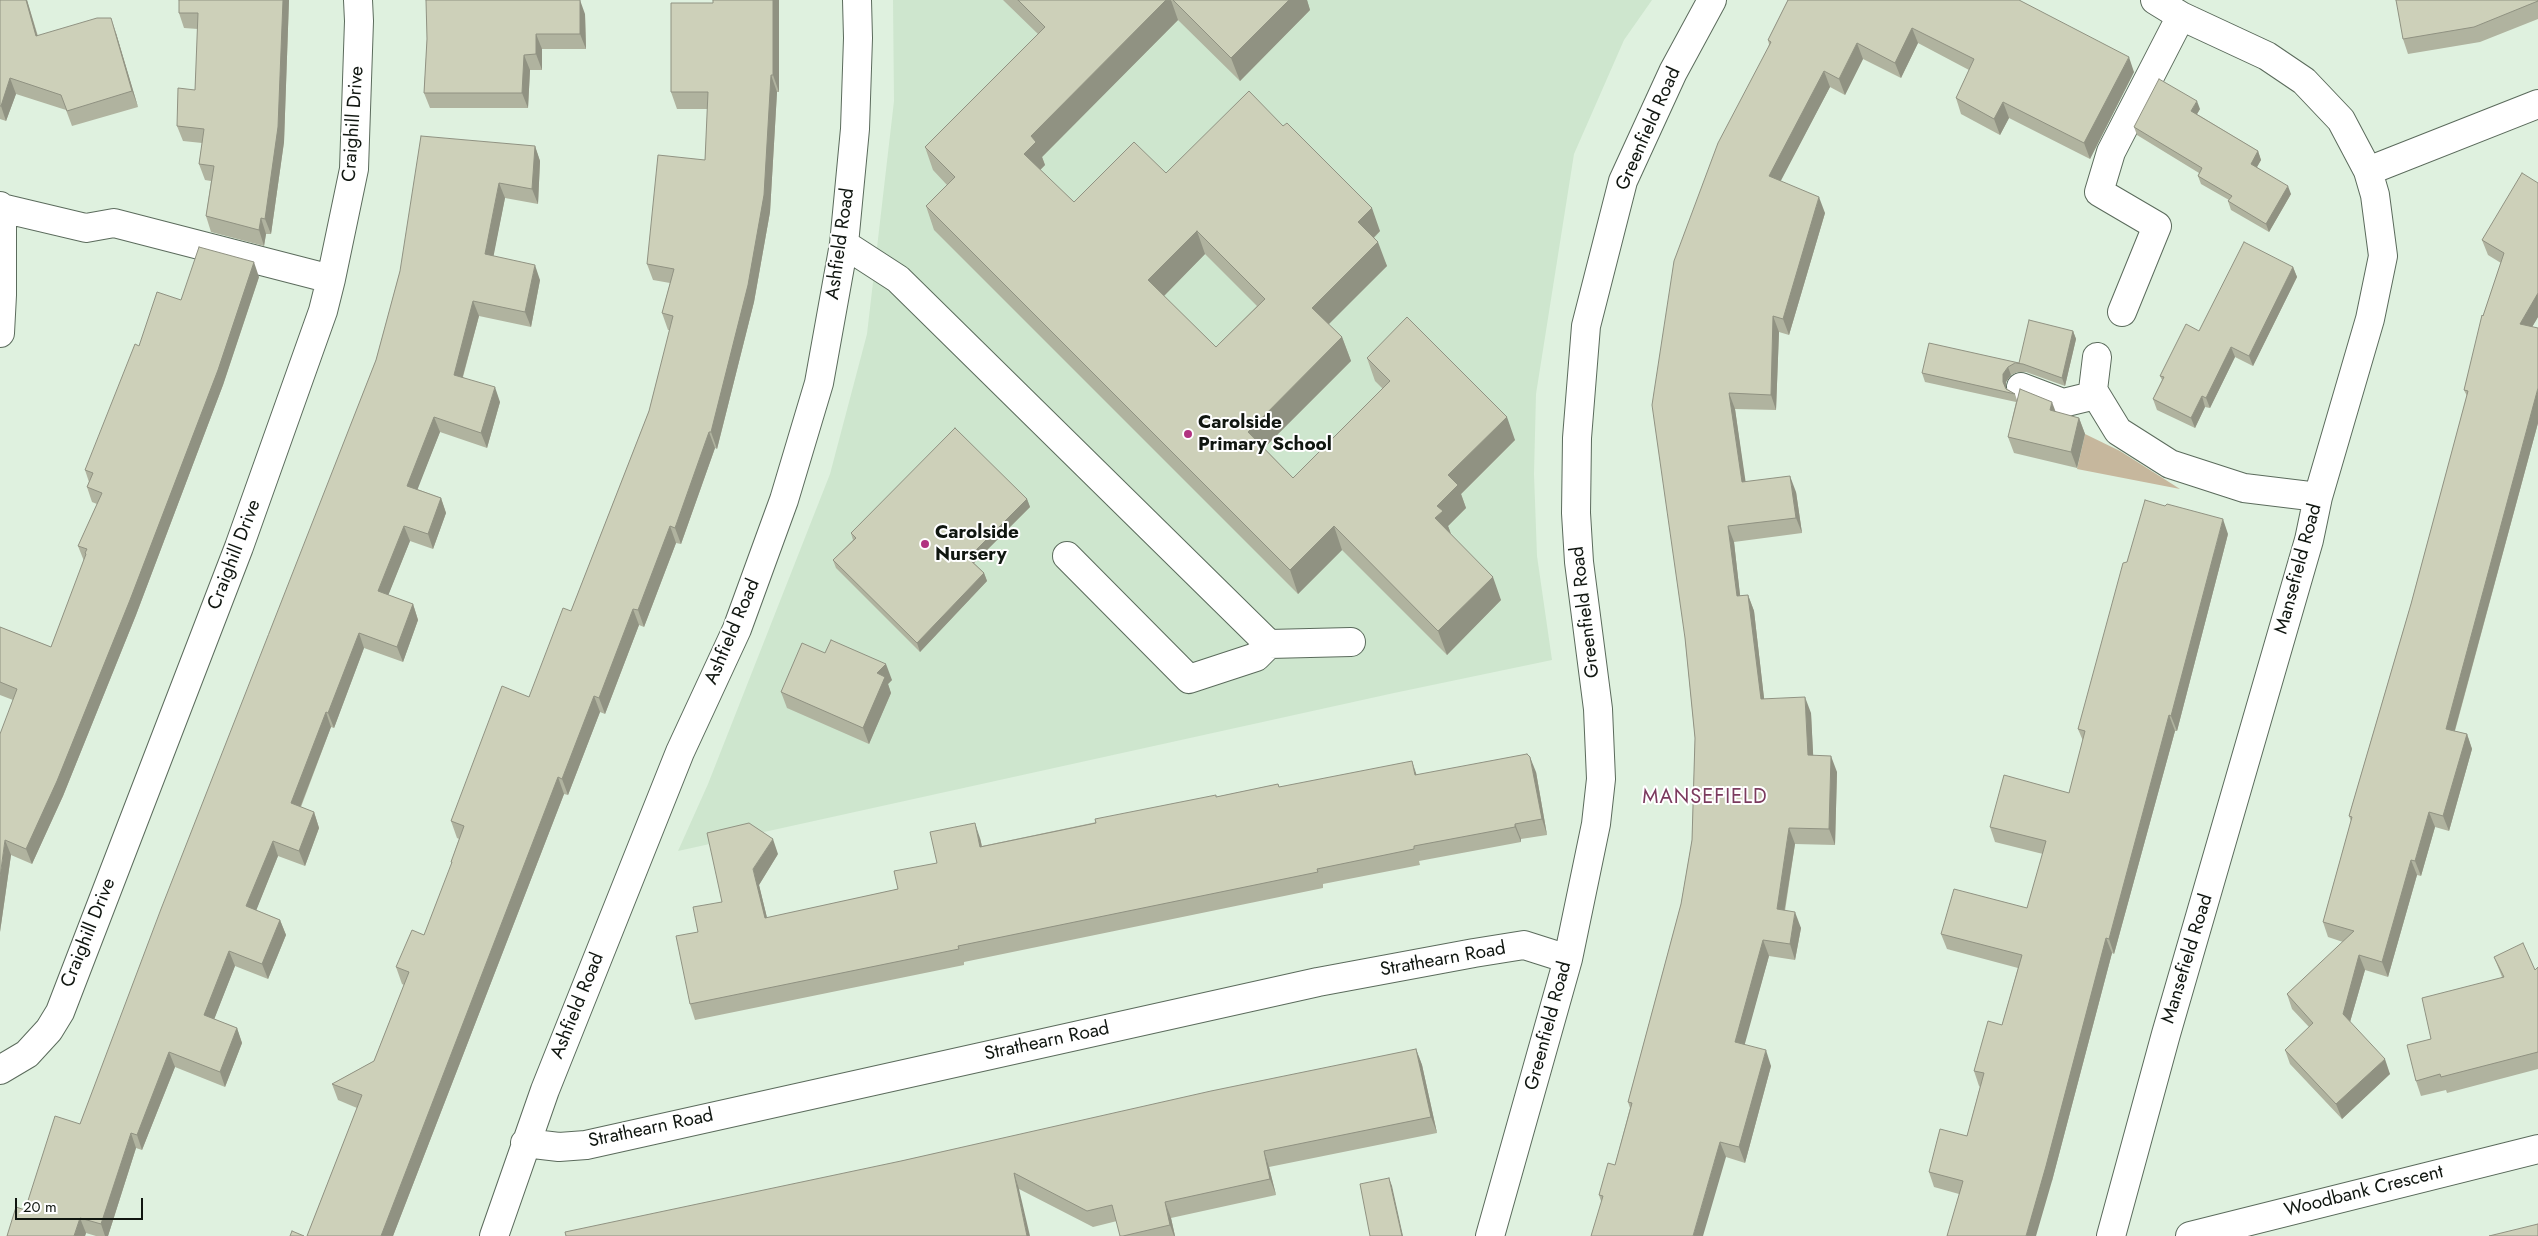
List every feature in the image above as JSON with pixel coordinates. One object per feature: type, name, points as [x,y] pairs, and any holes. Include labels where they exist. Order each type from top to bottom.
[{"type":"street","name":"Craighill Drive","points":[[0,1070],[27,1054],[49,1030],[60,1012],[239,547],[292,402],[332,280],[354,169],[358,0]]},
{"type":"street","name":"Ashfield Road","points":[[494,1236],[544,1090],[680,752],[738,628],[784,500],[819,384],[844,244],[855,129],[858,38],[857,0]]},
{"type":"street","name":"Greenfield Road","points":[[1490,1236],[1568,958],[1596,824],[1601,779],[1598,709],[1579,562],[1576,513],[1577,438],[1586,326],[1623,182],[1673,72],[1712,0]]},
{"type":"street","name":"Mansefield Road","points":[[2111,1236],[2164,1043],[2309,540],[2318,497],[2355,376],[2384,256],[2375,195],[2368,170],[2342,120],[2304,81],[2267,56],[2181,16],[2155,0]]},
{"type":"street","points":[[2122,312],[2157,226],[2099,192],[2111,152],[2181,16]]},
{"type":"street","points":[[2368,170],[2538,104]]},
{"type":"street","points":[[0,333],[1,207],[86,228],[114,223],[332,280]]},
{"type":"street","points":[[844,244],[898,279],[1269,644]]},
{"type":"street","points":[[2097,357],[2093,390],[2118,431],[2170,464],[2244,488],[2318,497]]},
{"type":"street","points":[[2021,386],[2063,403],[2096,395]]},
{"type":"street","points":[[1066,556],[1189,678],[1256,657],[1269,644],[1351,642]]},
{"type":"street","name":"Strathearn Road","points":[[526,1143],[559,1147],[586,1145],[1318,982],[1474,953],[1524,945],[1568,958]]},
{"type":"street","name":"Woodbank Crescent","points":[[2190,1236],[2538,1149]]},
{"type":"shaded area","name":"Carolside Primary School","points":[[893,0],[1652,0],[1624,40],[1574,154],[1536,394],[1534,474],[1537,556],[1552,660],[678,851],[708,784],[830,474],[867,334],[894,101]]},
{"type":"shaded area","points":[[2085,434],[2120,451],[2180,489],[2077,469]]},
{"type":"building","points":[[0,0],[26,0],[36,36],[97,18],[111,18],[132,91],[67,111],[61,95],[10,78],[0,106]]},
{"type":"building","points":[[179,0],[283,0],[278,127],[265,219],[261,218],[259,230],[206,216],[214,166],[199,164],[204,129],[177,126],[178,88],[195,90],[198,13],[179,13]]},
{"type":"building","points":[[426,0],[580,0],[580,34],[536,34],[536,54],[524,55],[522,93],[424,93],[427,39]]},
{"type":"building","points":[[713,0],[773,0],[773,75],[771,75],[764,195],[748,285],[711,432],[709,432],[675,528],[670,526],[638,610],[633,609],[599,698],[594,696],[562,779],[558,777],[381,1236],[307,1236],[362,1095],[332,1084],[374,1061],[409,972],[396,967],[412,930],[424,935],[452,862],[464,826],[451,821],[502,686],[529,697],[563,608],[571,611],[649,411],[673,316],[662,313],[674,269],[647,264],[658,155],[705,160],[708,92],[671,92],[671,3],[713,3]]},
{"type":"building","points":[[1018,0],[1166,0],[1031,136],[1036,142],[1024,154],[1074,202],[1134,142],[1166,173],[1249,91],[1283,126],[1287,123],[1372,208],[1358,222],[1378,242],[1312,308],[1342,337],[1248,432],[1293,478],[1390,381],[1367,358],[1407,317],[1507,417],[1448,475],[1458,485],[1437,506],[1443,511],[1435,518],[1493,577],[1438,631],[1334,526],[1290,570],[926,206],[955,177],[925,147],[1045,27]],"holes":[[[1197,231],[1265,299],[1216,347],[1148,280]]]},
{"type":"building","points":[[1173,0],[1289,0],[1231,58]]},
{"type":"building","points":[[1788,0],[2019,0],[2129,57],[2084,143],[2003,102],[1994,119],[1956,98],[1974,59],[1912,28],[1895,63],[1857,43],[1839,79],[1824,71],[1769,176],[1819,197],[1783,319],[1773,316],[1771,395],[1729,393],[1742,482],[1790,476],[1796,518],[1728,526],[1737,596],[1748,595],[1761,699],[1805,697],[1808,755],[1831,756],[1829,829],[1789,828],[1777,909],[1795,912],[1790,944],[1763,940],[1735,1042],[1766,1050],[1739,1147],[1720,1142],[1693,1236],[1591,1236],[1603,1196],[1599,1195],[1608,1163],[1615,1165],[1632,1103],[1628,1102],[1681,904],[1692,840],[1695,738],[1685,638],[1652,405],[1674,261],[1718,143],[1771,42],[1768,40]]},
{"type":"building","points":[[2396,0],[2538,1],[2474,27],[2403,39]]},
{"type":"building","points":[[2159,79],[2197,101],[2191,111],[2258,151],[2251,164],[2288,186],[2266,224],[2228,201],[2232,196],[2198,176],[2202,168],[2134,127]]},
{"type":"building","points":[[421,136],[535,146],[532,189],[499,183],[485,254],[535,265],[525,312],[473,301],[454,375],[495,387],[481,433],[434,417],[407,486],[441,498],[428,534],[404,526],[378,591],[413,604],[397,647],[359,633],[328,713],[326,712],[291,803],[314,812],[299,851],[273,841],[246,906],[280,920],[262,964],[229,951],[204,1015],[237,1028],[220,1072],[169,1052],[137,1135],[131,1133],[101,1224],[80,1218],[74,1236],[7,1236],[16,1207],[25,1210],[55,1116],[80,1124],[161,909],[376,360],[400,271]]},
{"type":"building","points":[[2522,173],[2538,183],[2538,293],[2520,324],[2538,328],[2538,388],[2446,729],[2467,734],[2443,816],[2429,812],[2415,861],[2411,860],[2382,962],[2359,955],[2343,1014],[2385,1059],[2336,1104],[2285,1050],[2313,1023],[2287,994],[2354,931],[2323,922],[2352,817],[2349,816],[2411,604],[2468,391],[2464,390],[2482,315],[2504,253],[2482,240]]},
{"type":"building","points":[[2244,242],[2293,267],[2249,356],[2231,347],[2206,398],[2202,396],[2191,418],[2153,399],[2164,377],[2160,376],[2186,324],[2199,331]]},
{"type":"building","points":[[199,247],[254,262],[218,370],[130,600],[57,781],[26,849],[5,840],[0,877],[0,734],[17,689],[0,682],[0,627],[51,647],[86,554],[87,549],[78,546],[102,493],[87,487],[93,473],[85,470],[135,344],[139,346],[157,292],[181,300]]},
{"type":"building","points":[[2029,320],[2073,331],[2062,378],[2015,363],[2008,367],[2003,374],[2003,382],[2006,389],[2015,394],[1922,373],[1929,343],[2019,363]]},
{"type":"building","points":[[2020,389],[2052,402],[2050,410],[2079,418],[2071,452],[2008,437]]},
{"type":"building","name":"Carolside Nursery","points":[[955,428],[1027,499],[968,558],[984,573],[917,643],[833,560],[856,538],[851,533]]},
{"type":"building","points":[[2145,500],[2223,519],[2171,716],[2169,715],[2109,939],[2106,938],[2026,1236],[1947,1236],[1963,1181],[1929,1172],[1940,1129],[1967,1136],[1984,1073],[1974,1071],[1988,1021],[2002,1025],[2022,955],[1941,934],[1954,889],[2027,908],[2046,841],[1990,827],[2004,775],[2069,793],[2085,731],[2078,729],[2123,563],[2127,562]]},
{"type":"building","points":[[831,640],[886,664],[877,673],[885,677],[863,728],[781,692],[802,643],[825,653]]},
{"type":"building","points":[[1527,754],[1530,757],[1542,819],[1515,824],[1515,827],[1414,846],[1414,849],[1317,869],[1318,872],[958,946],[959,949],[690,1004],[676,936],[698,932],[693,907],[722,902],[707,833],[749,823],[773,839],[753,869],[765,918],[898,889],[894,871],[937,863],[930,832],[975,823],[980,847],[1096,823],[1095,819],[1216,795],[1216,797],[1278,784],[1279,787],[1412,761],[1415,775]]},
{"type":"building","points":[[2523,943],[2535,970],[2538,967],[2538,1052],[2441,1077],[2440,1074],[2416,1081],[2407,1045],[2431,1039],[2422,998],[2504,977],[2494,957]]},
{"type":"building","points":[[1416,1049],[1431,1117],[1264,1151],[1270,1179],[1165,1202],[1170,1225],[1123,1236],[1120,1236],[1112,1205],[1087,1211],[1014,1173],[1027,1236],[566,1236],[565,1232],[901,1161],[1211,1091]]},
{"type":"building","points":[[1389,1178],[1402,1236],[1370,1236],[1360,1184]]},
{"type":"building","points":[[2538,1224],[2538,1236],[2489,1236]]},
{"type":"building","points":[[292,1231],[304,1236],[290,1236]]},
{"type":"place","name":"Carolside Primary School","points":[[1188,434]]},
{"type":"place","name":"Carolside Nursery","points":[[925,544]]},
{"type":"district","name":"MANSEFIELD","points":[[1705,798]]}]
